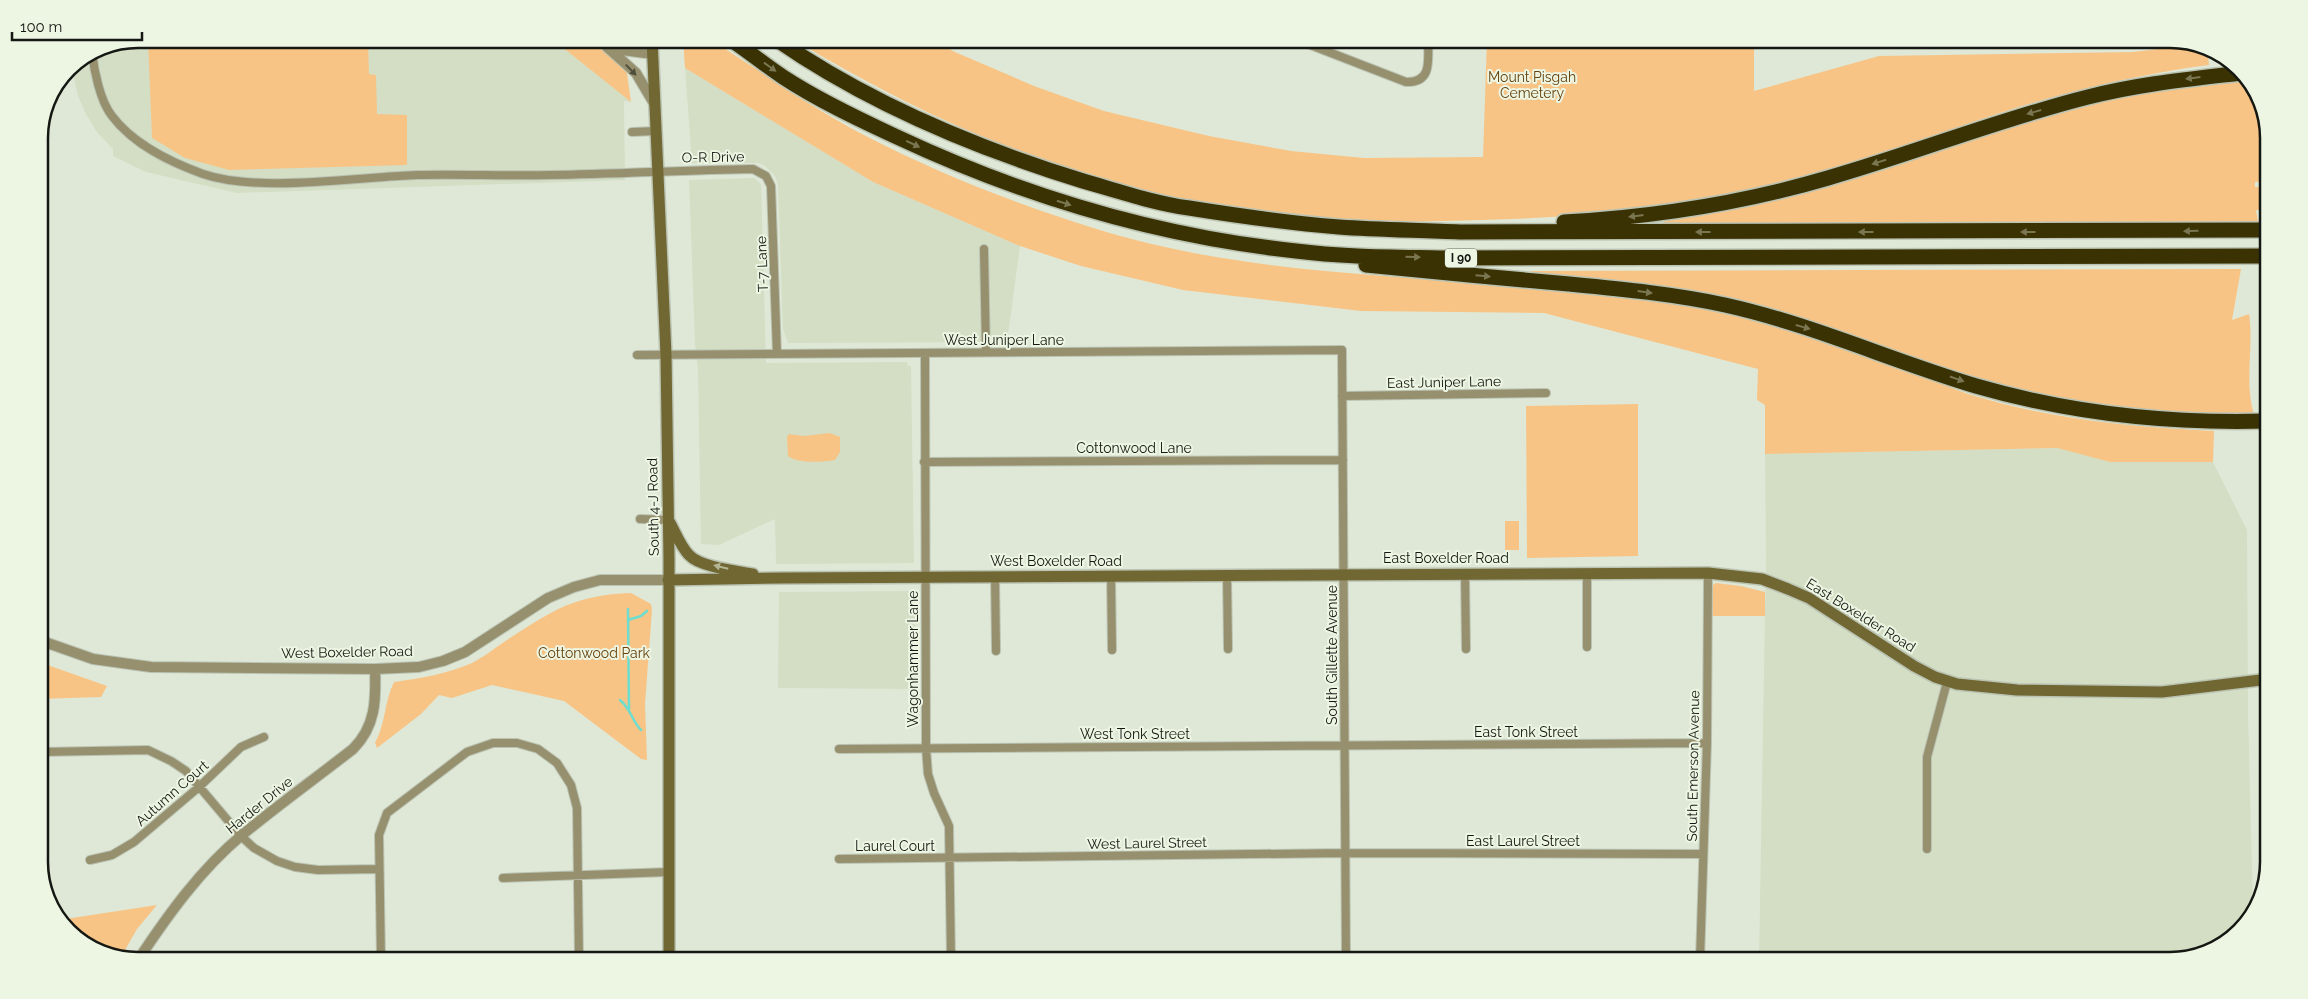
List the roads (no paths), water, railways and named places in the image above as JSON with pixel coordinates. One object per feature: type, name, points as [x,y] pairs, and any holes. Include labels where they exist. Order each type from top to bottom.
[{"type":"highway","name":"I 90","points":[[743,48],[784,77],[861,120],[938,156],[1010,186],[1209,246],[1294,258],[1642,291],[1725,305],[1811,329],[1974,385],[2075,410],[2170,420],[2260,421]]},
{"type":"highway","name":"I 90","points":[[791,48],[866,92],[916,118],[974,143],[1044,169],[1128,194],[1188,208],[1298,222],[1340,227],[1460,232],[2260,230]]},
{"type":"highway","name":"I 90","points":[[1298,222],[1483,226],[1596,220],[1691,208],[1763,194],[1828,178],[2090,96],[2146,85],[2234,74]]},
{"type":"highway","name":"I 90","points":[[1108,216],[1157,229],[1224,241],[1296,251],[1355,256],[1440,258],[2260,256]]},
{"type":"main road","name":"South 4-J Road","points":[[653,48],[666,355],[670,952]]},
{"type":"main road","points":[[668,520],[692,558],[716,566],[769,578]]},
{"type":"main road","name":"East Boxelder Road","points":[[1344,574],[1708,573],[1762,579],[1809,598],[1914,666],[1947,682],[1994,689],[2162,692],[2260,680]]},
{"type":"main road","name":"West Boxelder Road","points":[[769,578],[1344,574]]},
{"type":"main road","points":[[668,580],[769,578]]},
{"type":"street","points":[[607,48],[636,73],[655,105]]},
{"type":"street","points":[[619,48],[653,54]]},
{"type":"street","points":[[1325,48],[1406,82],[1416,82],[1421,80],[1426,72],[1427,48]]},
{"type":"street","name":"O-R Drive","points":[[94,60],[100,89],[111,115],[136,139],[162,158],[205,175],[240,181],[276,183],[418,175],[549,175],[754,169],[766,176]]},
{"type":"street","points":[[632,132],[656,131]]},
{"type":"street","name":"T-7 Lane","points":[[766,176],[771,186],[776,354]]},
{"type":"street","points":[[984,249],[986,352]]},
{"type":"street","name":"West Juniper Lane","points":[[637,355],[1342,350]]},
{"type":"street","name":"South Gillette Avenue","points":[[1342,350],[1346,952]]},
{"type":"street","name":"Wagonhammer Lane","points":[[925,353],[926,748],[928,774],[934,793],[949,826],[951,952]]},
{"type":"street","name":"East Juniper Lane","points":[[1342,396],[1546,394]]},
{"type":"street","name":"Cottonwood Lane","points":[[924,462],[1343,460]]},
{"type":"street","points":[[640,519],[668,520]]},
{"type":"street","points":[[1465,573],[1466,649]]},
{"type":"street","points":[[1587,573],[1587,647]]},
{"type":"street","name":"South Emerson Avenue","points":[[1700,952],[1707,743],[1708,573]]},
{"type":"street","points":[[1227,574],[1228,649]]},
{"type":"street","points":[[1112,575],[1112,650]]},
{"type":"street","points":[[995,576],[996,651]]},
{"type":"street","name":"West Boxelder Road","points":[[48,643],[93,659],[151,667],[375,668],[419,666],[443,662],[486,640],[548,598],[574,587],[600,580],[668,580]]},
{"type":"street","name":"Harder Drive","points":[[144,952],[195,882],[241,836],[354,749],[364,738],[371,725],[374,711],[375,668]]},
{"type":"street","points":[[1927,849],[1927,757],[1947,682]]},
{"type":"street","name":"Autumn Court","points":[[90,860],[112,855],[134,842],[199,787],[241,747],[264,737]]},
{"type":"street","points":[[381,952],[379,835],[386,813],[467,752],[493,743],[516,743],[538,750],[557,763],[571,785],[577,808],[579,952]]},
{"type":"street","name":"East Tonk Street","points":[[1345,746],[1707,743]]},
{"type":"street","name":"West Tonk Street","points":[[839,749],[1345,746]]},
{"type":"street","points":[[48,752],[148,750],[186,771],[241,836],[254,848],[277,861],[294,867],[318,870],[379,869]]},
{"type":"street","name":"East Laurel Street","points":[[1344,853],[1703,854]]},
{"type":"street","name":"West Laurel Street","points":[[951,858],[1344,853]]},
{"type":"street","name":"Laurel Court","points":[[839,859],[951,858]]},
{"type":"street","points":[[503,878],[669,872]]},
{"type":"waterway","points":[[628,609],[629,710]]},
{"type":"waterway","points":[[628,620],[641,616],[647,611]]},
{"type":"waterway","points":[[620,700],[627,707],[641,730]]},
{"type":"park label","name":"Mount Pisgah Cemetery","points":[[1532,86]]},
{"type":"park label","name":"Cottonwood Park","points":[[594,653]]}]
